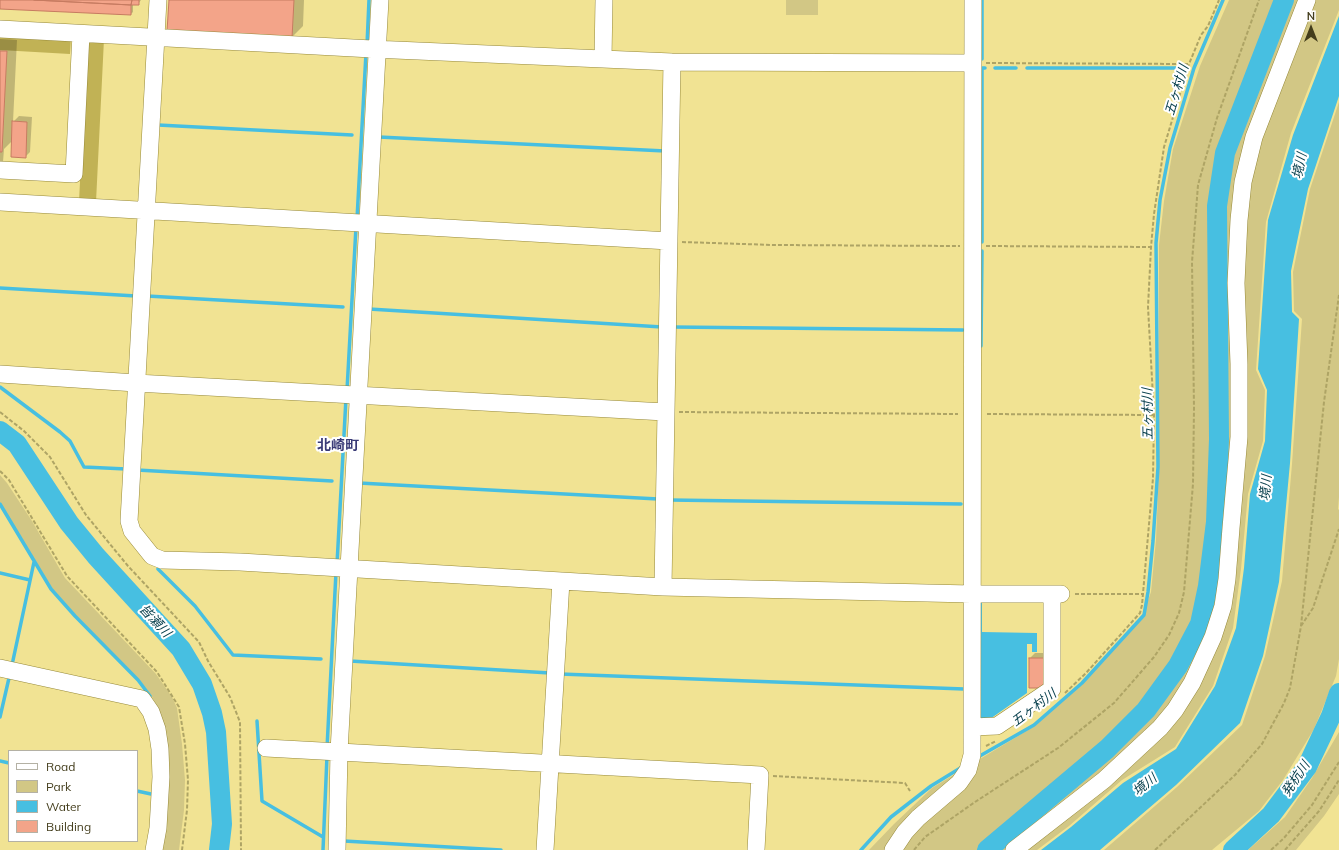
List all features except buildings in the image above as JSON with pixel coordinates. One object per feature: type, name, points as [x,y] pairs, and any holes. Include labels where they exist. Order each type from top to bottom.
[{"type":"street","points":[[158,0],[129,521],[132,531],[152,556],[162,560],[341,567],[663,587],[972,594],[1057,594],[1052,689],[997,726],[972,727]]},
{"type":"street","points":[[336,850],[330,751],[370,49],[380,0]]},
{"type":"street","points":[[603,59],[604,0]]},
{"type":"street","points":[[893,850],[905,832],[918,818],[959,783],[968,770],[972,755],[973,0]]},
{"type":"street","points":[[1014,850],[1104,780],[1160,728],[1175,710],[1192,683],[1214,637],[1223,606],[1227,579],[1239,437],[1236,283],[1239,220],[1243,182],[1246,163],[1254,137],[1307,0]]},
{"type":"street","points":[[0,29],[370,49],[672,62],[973,63]]},
{"type":"street","points":[[0,170],[74,174],[81,34]]},
{"type":"street","points":[[663,587],[672,62]]},
{"type":"street","points":[[0,202],[669,241]]},
{"type":"street","points":[[0,374],[136,383],[665,412]]},
{"type":"street","points":[[545,850],[561,581]]},
{"type":"street","points":[[0,668],[142,699],[151,712],[157,729],[160,749],[158,828],[154,850]]},
{"type":"street","points":[[266,748],[760,775],[756,850]]},
{"type":"path","points":[[1064,694],[1086,673],[1140,613],[1144,594],[1153,478],[1154,415],[1148,307],[1151,247],[1157,188],[1164,147],[1189,64],[1201,35],[1208,26],[1219,0]]},
{"type":"path","points":[[914,850],[925,837],[975,802],[1058,748],[1114,703],[1154,657],[1169,635],[1179,613],[1184,592],[1193,484],[1194,408],[1192,262],[1198,184],[1217,118],[1259,0]]},
{"type":"path","points":[[973,63],[1189,64]]},
{"type":"path","points":[[669,241],[773,246],[1151,247]]},
{"type":"path","points":[[1155,850],[1235,775],[1262,744],[1284,703],[1290,688],[1301,626],[1324,402],[1339,295]]},
{"type":"path","points":[[0,412],[24,431],[50,457],[86,515],[128,566],[199,642],[208,661],[230,697],[240,722],[241,850]]},
{"type":"path","points":[[665,412],[1154,415]]},
{"type":"path","points":[[0,471],[9,480],[67,576],[157,672],[179,707],[185,744],[188,780],[182,850]]},
{"type":"path","points":[[1301,626],[1313,608],[1339,530]]},
{"type":"path","points":[[1057,594],[1144,594]]},
{"type":"path","points":[[972,755],[998,740]]},
{"type":"path","points":[[1271,850],[1284,838],[1312,805],[1339,762]]},
{"type":"path","points":[[760,775],[905,783],[910,791]]},
{"type":"path","points":[[1285,850],[1319,811],[1339,780]]},
{"type":"green space","points":[[786,0],[818,0],[818,15],[786,15]]},
{"type":"green space","points":[[1229,0],[1339,0],[1339,10],[1291,133],[1266,222],[1256,370],[1265,390],[1263,441],[1248,494],[1241,569],[1233,628],[1213,686],[1175,747],[1122,780],[1069,826],[1037,850],[869,850],[932,788],[1033,727],[1083,683],[1104,661],[1143,614],[1151,592],[1156,540],[1159,468],[1159,245],[1164,201],[1173,149],[1200,66]]},
{"type":"green space","points":[[1339,102],[1339,659],[1336,676],[1314,729],[1283,780],[1259,811],[1212,850],[1104,850],[1177,787],[1242,725],[1265,656],[1282,581],[1292,464],[1302,319],[1294,311],[1293,272],[1310,189]]},
{"type":"green space","points":[[0,475],[32,521],[65,578],[156,674],[172,697],[177,708],[185,780],[184,810],[179,850],[163,850],[166,827],[159,711],[151,695],[141,682],[52,588],[0,502]]},
{"type":"green space","points":[[1339,732],[1339,794],[1324,816],[1296,850],[1248,850],[1285,817],[1312,778]]},
{"type":"shaded area","points":[[0,34],[71,37],[70,54],[0,50]]},
{"type":"shaded area","points":[[87,38],[104,39],[96,202],[79,202]]},
{"type":"water","name":"境川","points":[[1339,16],[1339,96],[1308,189],[1291,271],[1292,312],[1299,319],[1290,463],[1279,582],[1263,656],[1240,723],[1176,785],[1100,850],[1041,850],[1123,783],[1176,749],[1215,686],[1236,628],[1244,568],[1250,494],[1265,441],[1267,390],[1258,369],[1268,220],[1293,135]]},
{"type":"water","points":[[979,599],[982,599],[982,632],[1037,633],[1037,652],[1032,652],[1032,644],[1027,644],[1027,693],[990,719],[979,719]]},
{"type":"waterway","points":[[367,45],[369,0]]},
{"type":"waterway","points":[[982,0],[982,59]]},
{"type":"waterway","name":"五ヶ村川","points":[[978,757],[1034,725],[1082,683],[1144,615],[1153,541],[1158,467],[1156,243],[1160,200],[1170,148],[1194,68],[1223,0]]},
{"type":"waterway","points":[[987,850],[1107,749],[1146,710],[1178,666],[1200,624],[1208,586],[1216,522],[1219,439],[1217,206],[1225,153],[1284,0]]},
{"type":"waterway","points":[[357,219],[366,53]]},
{"type":"waterway","points":[[982,242],[982,68],[985,68]]},
{"type":"waterway","points":[[995,68],[1016,68]]},
{"type":"waterway","points":[[1027,68],[1182,68]]},
{"type":"waterway","points":[[158,125],[352,135]]},
{"type":"waterway","points":[[379,137],[665,151]]},
{"type":"waterway","points":[[347,390],[356,227]]},
{"type":"waterway","points":[[981,346],[982,251]]},
{"type":"waterway","points":[[0,288],[136,296]]},
{"type":"waterway","points":[[147,296],[343,307]]},
{"type":"waterway","points":[[369,309],[662,327]]},
{"type":"waterway","points":[[672,327],[963,330]]},
{"type":"waterway","points":[[0,387],[70,441],[84,467],[126,469]]},
{"type":"waterway","points":[[337,564],[346,398]]},
{"type":"waterway","name":"皆瀬川","points":[[0,431],[17,444],[69,523],[96,556],[181,649],[202,684],[212,713],[216,732],[222,824],[219,850]]},
{"type":"waterway","points":[[137,470],[332,481]]},
{"type":"waterway","points":[[359,483],[658,499]]},
{"type":"waterway","points":[[669,500],[961,504]]},
{"type":"waterway","points":[[0,504],[51,589],[75,616],[138,680],[150,696]]},
{"type":"waterway","points":[[12,665],[34,562]]},
{"type":"waterway","points":[[158,569],[195,606],[233,655],[321,659]]},
{"type":"waterway","points":[[327,748],[336,572]]},
{"type":"waterway","points":[[0,573],[30,580]]},
{"type":"waterway","points":[[350,661],[550,673]]},
{"type":"waterway","points":[[560,674],[964,689]]},
{"type":"waterway","points":[[0,717],[9,678]]},
{"type":"waterway","name":"発杭川","points":[[1233,850],[1271,815],[1307,767],[1331,716],[1339,693]]},
{"type":"waterway","points":[[257,721],[262,801],[323,837]]},
{"type":"waterway","points":[[323,850],[327,756]]},
{"type":"waterway","points":[[0,761],[8,763]]},
{"type":"waterway","name":"五ヶ村川","points":[[861,850],[891,817],[931,786],[962,767]]},
{"type":"waterway","points":[[138,791],[151,794]]},
{"type":"waterway","points":[[344,841],[501,850]]},
{"type":"district","name":"北崎町","points":[[338,446]]}]
